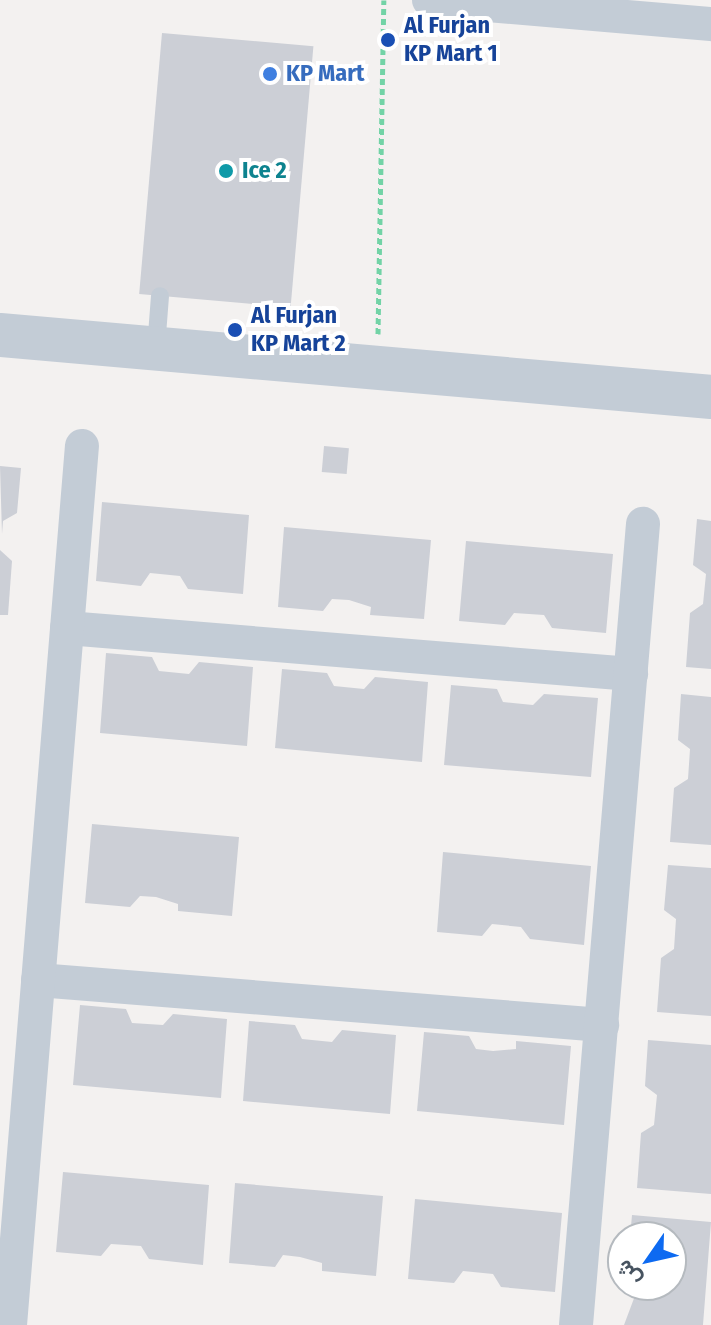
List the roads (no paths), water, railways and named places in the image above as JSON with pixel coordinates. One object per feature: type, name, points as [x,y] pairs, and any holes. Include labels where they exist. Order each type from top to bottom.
[{"type":"street","points":[[429,0],[711,24]]},
{"type":"street","points":[[0,335],[711,397]]},
{"type":"street","points":[[10,1325],[82,446]]},
{"type":"street","points":[[576,1325],[643,524]]},
{"type":"street","points":[[67,628],[631,674]]},
{"type":"street","points":[[38,980],[602,1025]]},
{"type":"lane","points":[[156,348],[160,296]]},
{"type":"place","name":"Al Furjan KP Mart 1","points":[[388,40]]},
{"type":"place","name":"KP Mart","points":[[270,74]]},
{"type":"place","name":"Ice 2","points":[[226,171]]},
{"type":"place","name":"Al Furjan KP Mart 2","points":[[235,330]]}]
